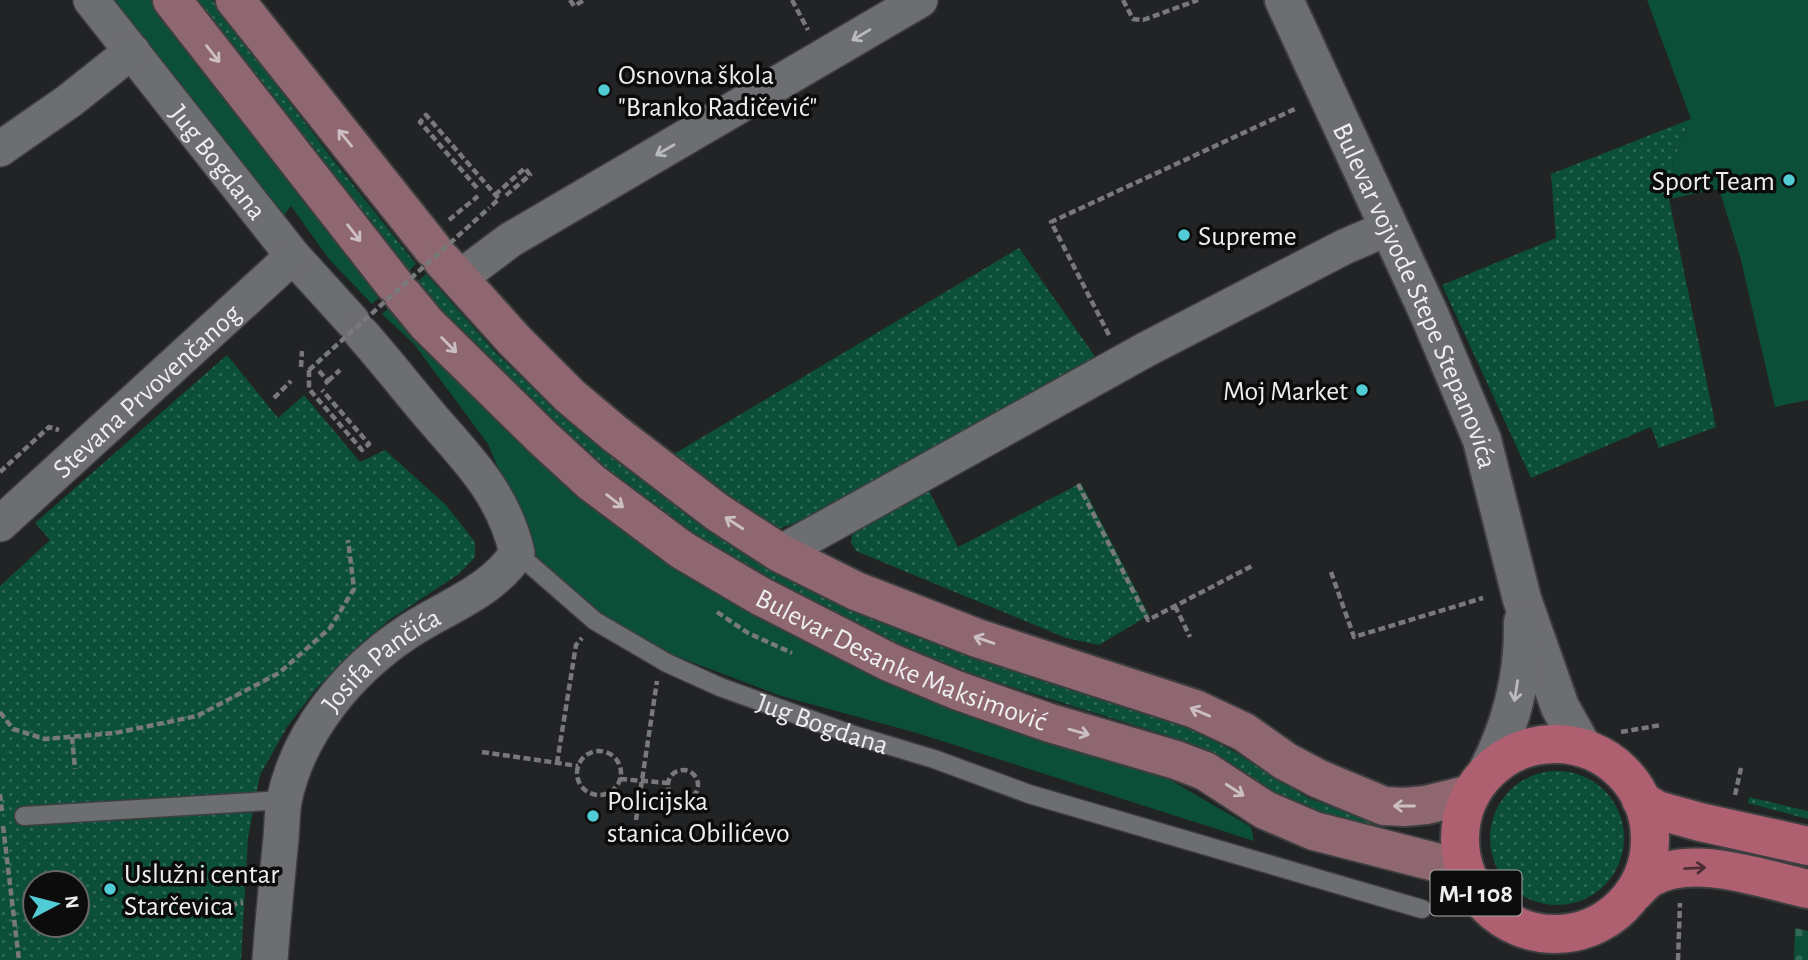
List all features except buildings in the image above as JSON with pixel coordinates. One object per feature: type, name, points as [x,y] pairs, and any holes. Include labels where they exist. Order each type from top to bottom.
[{"type":"main road","name":"Bulevar Desanke Maksimović","points":[[172,0],[398,289],[445,342],[542,438],[591,482],[682,550],[762,597],[878,657],[956,690],[1050,723],[1205,771],[1265,810],[1314,831],[1452,868],[1486,903]]},
{"type":"main road","name":"Bulevar Desanke Maksimović","points":[[235,0],[552,377],[614,433],[717,512],[779,552],[856,590],[977,638],[1195,709],[1244,732],[1285,761],[1319,779],[1384,806],[1426,805],[1479,783]]},
{"type":"main road","name":"M-I 108","points":[[1525,960],[1521,949],[1486,903],[1462,860],[1460,844],[1462,818],[1479,783],[1508,757],[1532,747],[1566,745],[1583,748],[1612,763],[1624,774],[1642,800],[1647,816],[1650,848],[1642,879],[1634,893]]},
{"type":"main road","name":"M-I 108","points":[[1642,800],[1657,810],[1700,822],[1808,846]]},
{"type":"main road","name":"M-I 108","points":[[1486,903],[1528,931],[1546,935],[1582,931],[1599,924],[1612,916],[1649,879],[1670,871],[1691,868],[1722,869],[1808,889]]},
{"type":"main road","name":"M-I 108","points":[[1573,960],[1580,946],[1599,924]]},
{"type":"street","name":"Jug Bogdana","points":[[91,0],[293,256],[461,450],[497,497],[512,532],[517,553]]},
{"type":"street","points":[[445,252],[510,240],[920,0]]},
{"type":"street","name":"Bulevar vojvode Stepe Stepanovića","points":[[1284,0],[1430,316],[1482,440],[1522,599],[1560,707],[1583,748]]},
{"type":"street","points":[[0,149],[69,101],[132,51]]},
{"type":"street","points":[[779,552],[1145,349],[1345,247],[1388,228]]},
{"type":"street","name":"Stevana Prvovenčanog","points":[[0,524],[293,256]]},
{"type":"street","name":"Josifa Pančića","points":[[270,960],[284,800],[300,754],[338,693],[385,649],[407,632],[464,600],[509,566],[517,553]]},
{"type":"street","name":"Bulevar vojvode Stepe Stepanovića","points":[[1479,783],[1502,743],[1514,704],[1523,647],[1522,599]]},
{"type":"lane","name":"Jug Bogdana","points":[[517,553],[596,621],[660,659],[720,687],[1029,794],[1422,909]]},
{"type":"lane","points":[[24,816],[284,800]]},
{"type":"path","points":[[570,0],[574,6],[584,0]]},
{"type":"path","points":[[1123,0],[1133,19],[1143,20],[1198,0]]},
{"type":"path","points":[[1109,334],[1051,222],[1297,108]]},
{"type":"path","points":[[319,371],[325,385],[369,444],[362,450],[309,388],[309,370],[499,199],[426,115],[420,122],[477,188]]},
{"type":"path","points":[[495,195],[525,168],[530,175],[504,197]]},
{"type":"path","points":[[445,252],[478,196]]},
{"type":"path","points":[[301,367],[302,351],[309,359]]},
{"type":"path","points":[[325,385],[340,370]]},
{"type":"path","points":[[274,398],[291,381]]},
{"type":"path","points":[[1078,484],[1148,620],[1252,566]]},
{"type":"path","points":[[0,712],[13,729],[46,739],[115,733],[197,716],[279,673],[330,628],[354,589],[348,540]]},
{"type":"path","points":[[1331,572],[1354,637],[1483,598]]},
{"type":"path","points":[[1175,606],[1191,637]]},
{"type":"path","points":[[557,763],[576,645],[596,621]]},
{"type":"path","points":[[636,820],[660,659]]},
{"type":"path","points":[[1621,732],[1661,725]]},
{"type":"path","points":[[72,737],[75,769]]},
{"type":"path","points":[[482,752],[578,766]]},
{"type":"path","points":[[605,752],[616,759],[621,772],[620,779],[612,790],[599,795],[592,794],[581,786],[577,779],[578,766],[585,755],[605,752]]},
{"type":"path","points":[[1732,806],[1741,768]]},
{"type":"path","points":[[687,771],[697,781],[697,791],[686,800],[677,799],[670,792],[668,783],[677,772],[687,771]]},
{"type":"path","points":[[620,779],[668,783]]},
{"type":"path","points":[[0,794],[19,960]]},
{"type":"path","points":[[147,916],[275,899]]},
{"type":"path","points":[[1678,960],[1680,899]]},
{"type":"green space","points":[[108,0],[158,0],[382,295],[372,304],[329,259],[291,206],[281,219]]},
{"type":"green space","points":[[191,0],[212,0],[416,264],[406,273]]},
{"type":"green space","points":[[1647,0],[1808,0],[1808,400],[1775,407],[1740,256],[1719,189],[1669,199],[1673,162],[1691,119]]},
{"type":"green space","points":[[1691,119],[1673,162],[1669,199],[1716,427],[1659,448],[1651,427],[1531,478],[1442,285],[1556,238],[1551,174]]},
{"type":"green space","points":[[1019,248],[1101,365],[795,523],[778,529],[669,457]]},
{"type":"green space","points":[[426,274],[498,355],[576,427],[644,480],[912,633],[975,658],[1178,723],[1233,751],[1308,798],[1373,823],[1370,833],[1312,815],[1209,755],[1169,736],[980,677],[891,642],[721,553],[653,508],[570,444],[415,284]]},
{"type":"green space","points":[[391,306],[584,499],[1174,782],[1251,827],[1254,841],[917,733],[781,696],[673,655],[593,610],[536,557],[488,444],[414,344],[382,314]]},
{"type":"green space","points":[[227,355],[278,418],[304,395],[360,462],[385,450],[446,505],[475,542],[475,557],[459,574],[389,620],[316,689],[287,727],[260,775],[248,837],[241,960],[0,960],[0,586],[50,540],[35,523]]},
{"type":"green space","points":[[1081,483],[1149,615],[1099,645],[1066,638],[856,551],[851,542],[854,527],[928,489],[958,547]]},
{"type":"green space","points":[[1557,771],[1583,776],[1604,791],[1619,812],[1624,838],[1619,864],[1604,885],[1583,900],[1557,905],[1531,900],[1510,885],[1495,864],[1490,838],[1495,812],[1510,791],[1531,776]]},
{"type":"green space","points":[[1749,797],[1808,811],[1808,819],[1748,803]]},
{"type":"green space","points":[[1795,928],[1808,931],[1808,960],[1794,960]]},
{"type":"place","name":"Osnovna škola \"Branko Radičević\"","points":[[604,90]]},
{"type":"place","name":"Sport Team","points":[[1789,180]]},
{"type":"place","name":"Supreme","points":[[1184,235]]},
{"type":"place","name":"Moj Market","points":[[1362,390]]},
{"type":"place","name":"Policijska stanica Obilićevo","points":[[593,816]]},
{"type":"place","name":"Uslužni centar Starčevica","points":[[110,889]]}]
